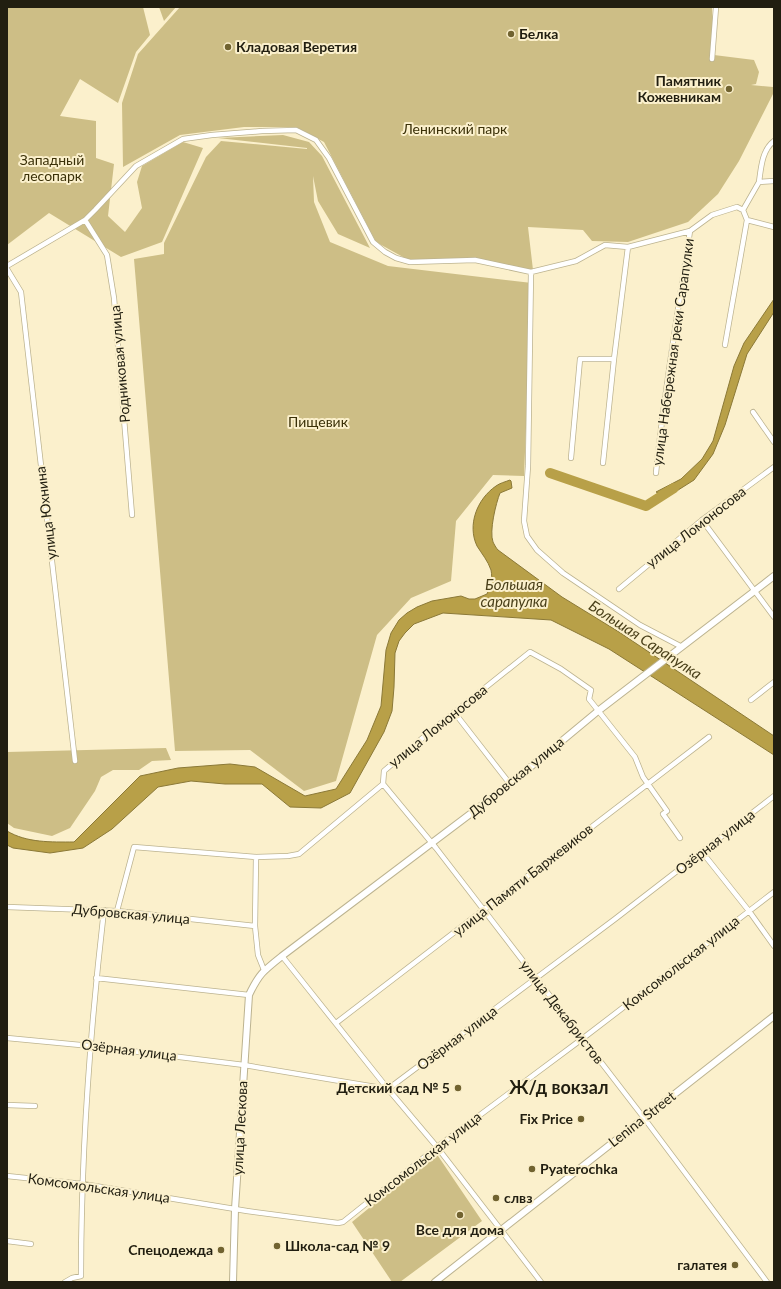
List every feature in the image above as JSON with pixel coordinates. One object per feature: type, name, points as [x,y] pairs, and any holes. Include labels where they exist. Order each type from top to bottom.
[{"type":"street","points":[[712,59],[716,7]]},
{"type":"street","points":[[7,266],[85,220],[136,166],[182,139],[262,130],[296,130],[316,140],[328,158],[373,242],[385,252],[396,258],[410,262],[475,260],[531,272],[528,466],[524,521],[527,536],[537,550],[563,573],[640,625],[682,647]]},
{"type":"street","points":[[725,345],[747,220],[743,210],[759,182],[761,164],[769,145],[774,141]]},
{"type":"street","points":[[759,182],[774,181]]},
{"type":"street","name":"улица Набережная реки Сарапулки","points":[[531,272],[576,261],[605,245],[628,247],[690,231],[712,215],[737,207],[743,210]]},
{"type":"street","name":"Родниковая улица","points":[[85,220],[106,255],[114,298],[132,515]]},
{"type":"street","points":[[747,220],[774,227]]},
{"type":"street","name":"улица Набережная реки Сарапулки","points":[[656,473],[672,346],[690,231]]},
{"type":"street","points":[[603,463],[628,247]]},
{"type":"street","name":"улица Юхнина","points":[[7,269],[21,292],[75,761]]},
{"type":"street","points":[[571,458],[580,358],[614,358]]},
{"type":"street","points":[[753,412],[774,442]]},
{"type":"street","name":"улица Ломоносова","points":[[619,589],[702,520],[774,467]]},
{"type":"street","points":[[702,520],[774,617]]},
{"type":"street","name":"Дубровская улица","points":[[258,977],[264,970],[282,956],[510,784],[598,711],[774,576]]},
{"type":"street","name":"улица Ломоносова","points":[[117,911],[134,847],[256,856],[288,856],[299,854],[383,784],[384,771],[454,712],[530,652],[561,669],[590,690],[589,699],[598,711]]},
{"type":"street","points":[[751,700],[774,682]]},
{"type":"street","points":[[598,711],[635,757],[643,777],[667,810],[663,814],[680,838]]},
{"type":"street","points":[[454,712],[510,784]]},
{"type":"street","name":"улица Памяти Баржевиков","points":[[336,1023],[709,737]]},
{"type":"street","name":"улица Декабристов","points":[[383,784],[432,843],[644,1118],[767,1282]]},
{"type":"street","name":"Озёрная улица","points":[[7,1038],[90,1046],[244,1065],[388,1089],[536,979],[774,796]]},
{"type":"street","points":[[702,852],[774,946]]},
{"type":"street","points":[[256,856],[255,926],[258,955],[264,970]]},
{"type":"street","name":"Комсомольская улица","points":[[7,1176],[83,1184],[235,1209],[338,1223],[343,1222],[437,1147],[582,1039],[774,892]]},
{"type":"street","name":"Дубровская улица","points":[[7,907],[104,910],[255,926]]},
{"type":"street","points":[[65,1282],[72,1278],[81,1276],[81,1207],[90,1046],[104,910]]},
{"type":"street","points":[[282,956],[388,1089],[437,1147],[541,1282]]},
{"type":"street","name":"улица Лескова","points":[[233,1282],[235,1209],[249,995],[258,977]]},
{"type":"street","points":[[96,978],[249,995]]},
{"type":"street","name":"Lenina Street","points":[[435,1282],[774,1016]]},
{"type":"street","points":[[7,1105],[35,1106]]},
{"type":"street","points":[[7,1241],[31,1244]]},
{"type":"green space","name":"Западный лесопарк","points":[[7,7],[143,7],[150,35],[136,52],[118,103],[80,79],[60,116],[96,121],[96,158],[114,164],[108,216],[125,232],[142,208],[137,182],[142,166],[183,142],[203,148],[162,242],[121,257],[49,213],[7,245]]},
{"type":"green space","points":[[159,7],[176,7],[164,21]]},
{"type":"green space","name":"Ленинский парк","points":[[180,7],[712,7],[716,33],[714,55],[754,60],[759,72],[756,84],[751,85],[773,87],[773,94],[739,161],[718,194],[688,222],[628,242],[592,241],[583,230],[528,227],[533,270],[484,260],[412,262],[376,242],[324,142],[296,127],[244,127],[180,135],[123,167],[122,103],[138,54]]},
{"type":"green space","name":"Пищевик","points":[[283,135],[309,142],[322,156],[370,248],[338,234],[318,201],[313,176],[314,202],[330,242],[388,266],[532,283],[524,476],[493,475],[456,521],[451,581],[411,598],[377,635],[336,781],[304,791],[250,750],[175,751],[134,259],[164,254],[164,243],[206,157],[221,141],[307,149],[218,138]]},
{"type":"green space","points":[[166,748],[171,760],[152,761],[139,770],[113,770],[101,777],[95,791],[70,828],[52,836],[14,828],[7,823],[7,752]]},
{"type":"green space","points":[[436,1153],[482,1221],[400,1282],[392,1282],[352,1222]]},
{"type":"water","points":[[774,299],[774,312],[747,354],[725,425],[713,454],[694,480],[675,492],[663,495],[656,492],[681,479],[702,459],[713,441],[734,366],[744,343]]},
{"type":"water","name":"Большая сарапулка","points":[[510,480],[512,488],[500,493],[494,517],[492,537],[498,550],[562,597],[619,632],[774,736],[774,755],[609,649],[551,620],[443,613],[414,624],[399,641],[395,653],[392,711],[384,732],[350,793],[321,808],[290,807],[262,784],[225,784],[191,781],[158,787],[112,829],[83,848],[50,853],[13,848],[7,845],[7,831],[31,840],[48,842],[74,842],[140,776],[178,768],[230,764],[255,767],[305,796],[336,789],[367,740],[381,706],[386,650],[391,633],[399,620],[417,607],[432,601],[461,596],[469,599],[475,599],[487,594],[492,573],[474,538],[474,521],[479,505],[489,491],[501,483]]},
{"type":"waterway","name":"Большая Сарапулка","points":[[550,473],[646,506],[674,488]]},
{"type":"place","name":"Белка","points":[[511,34]]},
{"type":"place","name":"Кладовая Веретия","points":[[228,47]]},
{"type":"place","name":"Памятник Кожевникам","points":[[729,89]]},
{"type":"place","name":"Детский сад № 5","points":[[458,1088]]},
{"type":"place","name":"Fix Price","points":[[581,1119]]},
{"type":"place","name":"Pyaterochka","points":[[532,1169]]},
{"type":"place","name":"слвз","points":[[496,1198]]},
{"type":"place","name":"Все для дома","points":[[460,1215]]},
{"type":"place","name":"Школа-сад № 9","points":[[277,1246]]},
{"type":"place","name":"Спецодежда","points":[[221,1250]]},
{"type":"place","name":"галатея","points":[[735,1265]]},
{"type":"district","name":"Ж/д вокзал","points":[[559,1088]]}]
